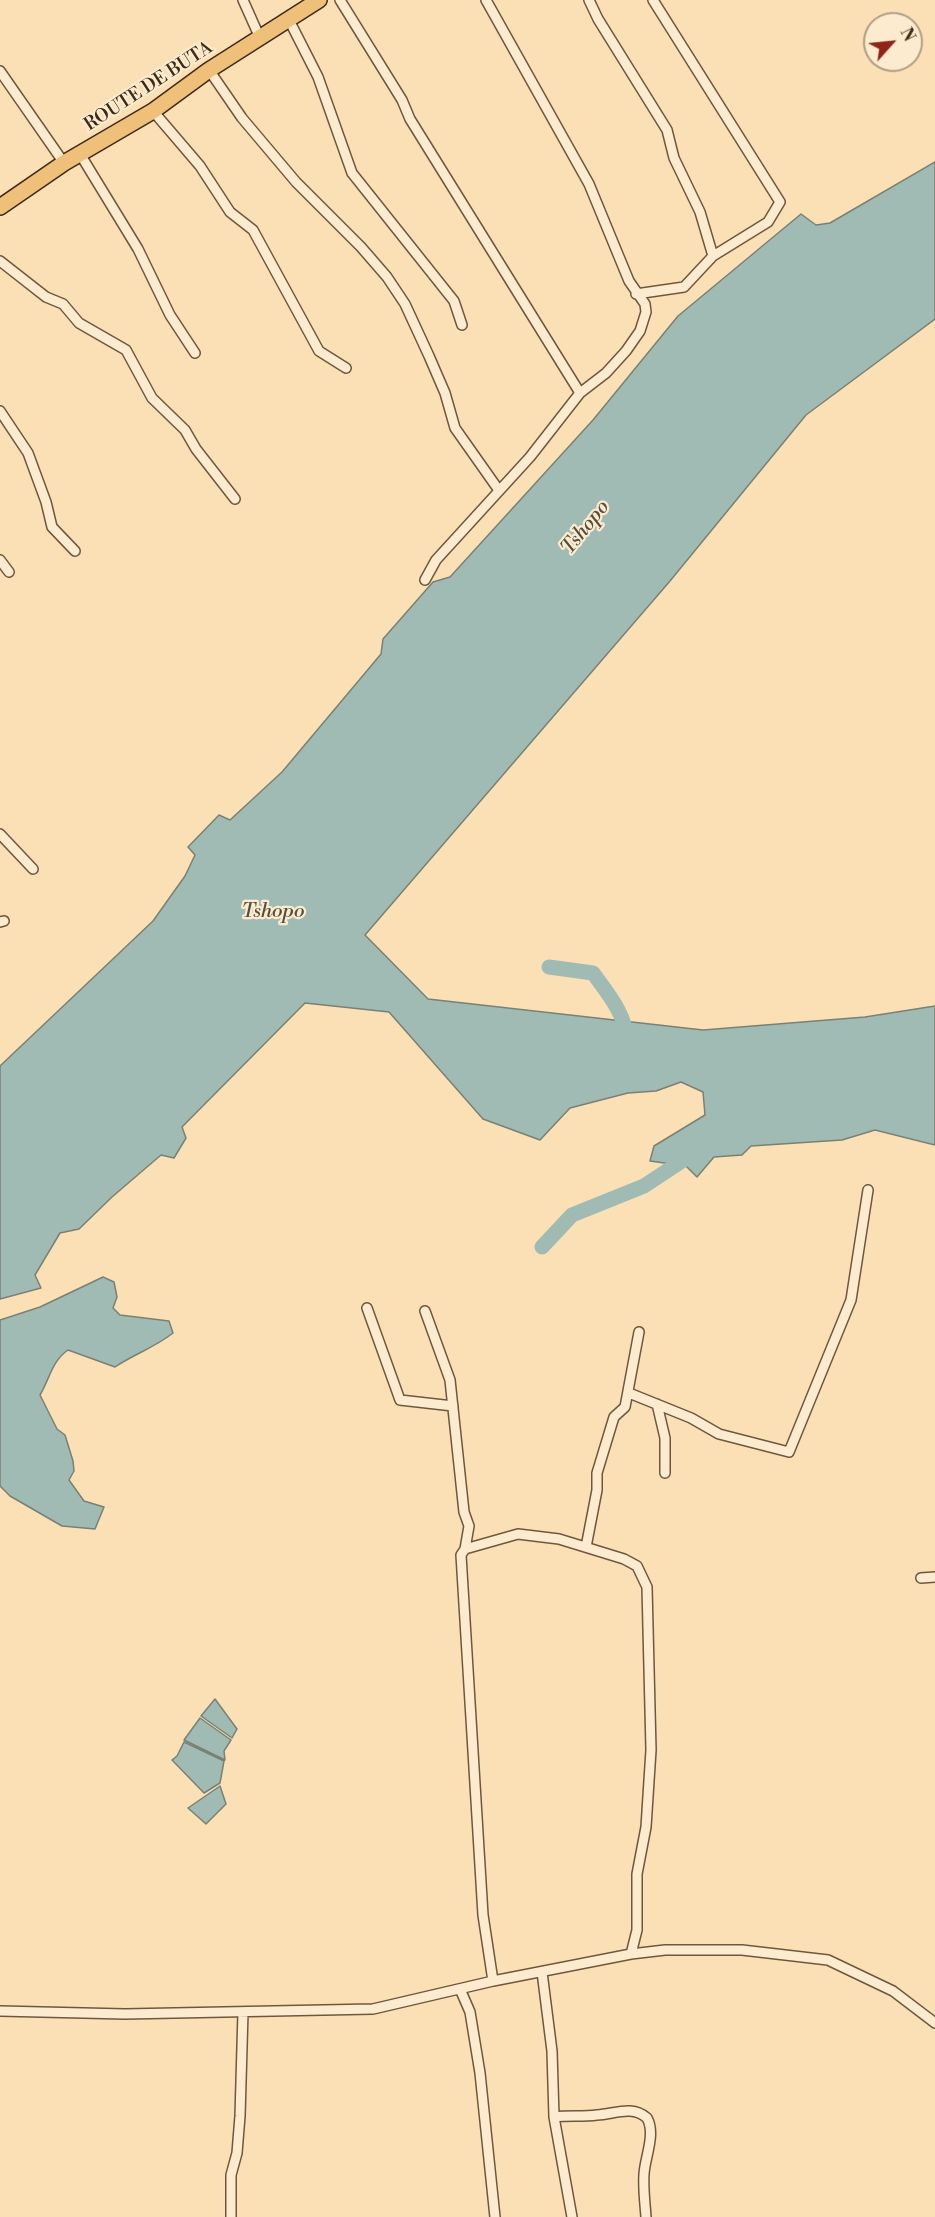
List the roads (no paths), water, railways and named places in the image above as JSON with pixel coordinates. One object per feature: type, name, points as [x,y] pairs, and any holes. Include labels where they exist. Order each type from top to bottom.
[{"type":"highway","name":"ROUTE DE BUTA","points":[[0,207],[64,163],[153,111],[209,70],[319,0]]},
{"type":"street","points":[[243,0],[260,38]]},
{"type":"street","points":[[340,0],[402,100],[410,119],[580,393]]},
{"type":"street","points":[[425,580],[436,560],[498,489],[530,457],[580,393],[606,373],[626,351],[640,331],[646,308],[636,294],[598,202],[486,0]]},
{"type":"street","points":[[589,0],[598,19],[667,130],[674,158],[700,212],[713,256]]},
{"type":"street","points":[[636,294],[684,287],[713,256],[768,222],[780,202],[653,0]]},
{"type":"street","points":[[288,18],[318,76],[352,173],[454,302],[462,325]]},
{"type":"street","points":[[209,70],[242,118],[296,182],[362,247],[387,277],[405,304],[429,356],[445,393],[455,428],[498,489]]},
{"type":"street","points":[[0,71],[64,163]]},
{"type":"street","points":[[153,111],[200,166],[230,212],[253,230],[319,351],[346,368]]},
{"type":"street","points":[[80,154],[138,249],[170,315],[195,353]]},
{"type":"street","points":[[0,261],[46,297],[68,307],[79,323],[130,354],[152,398],[185,430],[196,449],[235,499]]},
{"type":"street","points":[[0,411],[28,453],[46,502],[52,527],[75,551]]},
{"type":"street","points":[[0,560],[9,572]]},
{"type":"street","points":[[0,834],[33,869]]},
{"type":"street","points":[[629,1393],[691,1418],[719,1434],[789,1452],[851,1300],[868,1190]]},
{"type":"street","points":[[367,1308],[400,1400],[453,1407]]},
{"type":"street","points":[[425,1311],[450,1380],[464,1512],[469,1526],[465,1549],[461,1555],[483,1915],[493,1981]]},
{"type":"street","points":[[586,1547],[597,1490],[597,1473],[614,1417],[625,1407],[639,1332]]},
{"type":"street","points":[[657,1404],[665,1438],[665,1473]]},
{"type":"street","points":[[465,1549],[518,1534],[559,1539],[624,1559],[637,1566],[647,1587],[651,1750],[646,1827],[637,1874],[637,1930],[631,1954]]},
{"type":"street","points":[[921,1578],[935,1577]]},
{"type":"street","points":[[0,2010],[124,2014],[374,2009],[493,1981],[631,1954],[665,1950],[742,1950],[828,1960],[893,1991],[935,2023]]},
{"type":"street","points":[[542,1972],[552,2051],[554,2118],[572,2217]]},
{"type":"street","points":[[460,1989],[470,2012],[480,2073],[495,2217]]},
{"type":"street","points":[[231,2217],[231,2175],[237,2153],[240,2116],[243,2012]]},
{"type":"street","points":[[554,2118],[604,2115],[623,2111],[633,2111],[647,2118],[650,2126],[650,2143],[644,2175],[646,2217]]},
{"type":"water","name":"Tshopo","points":[[935,162],[935,319],[806,415],[670,581],[365,935],[428,999],[703,1030],[865,1017],[935,1006],[935,1145],[875,1130],[842,1140],[751,1146],[742,1155],[714,1157],[697,1177],[686,1166],[650,1161],[654,1146],[705,1115],[703,1092],[681,1082],[656,1091],[628,1093],[570,1108],[540,1140],[483,1119],[389,1012],[305,1003],[182,1127],[186,1138],[174,1158],[161,1155],[79,1229],[60,1233],[35,1275],[41,1288],[0,1299],[0,1066],[153,921],[185,876],[195,855],[188,847],[219,815],[230,820],[282,772],[381,654],[383,639],[433,582],[450,577],[593,420],[678,316],[801,214],[816,225],[830,223]]},
{"type":"water","points":[[103,1277],[114,1282],[117,1297],[113,1308],[120,1315],[169,1321],[173,1333],[115,1367],[68,1350],[55,1365],[40,1395],[57,1429],[65,1435],[74,1471],[69,1480],[84,1501],[104,1507],[95,1529],[62,1526],[10,1496],[0,1486],[0,1320],[40,1307]]},
{"type":"water","points":[[215,1699],[237,1729],[232,1738],[201,1716]]},
{"type":"water","points":[[200,1718],[231,1740],[224,1751],[225,1760],[184,1740]]},
{"type":"water","points":[[184,1742],[224,1761],[220,1783],[204,1793],[172,1760],[177,1756]]},
{"type":"water","points":[[220,1786],[226,1804],[206,1824],[188,1808]]},
{"type":"waterway","points":[[549,967],[593,973],[620,1013],[624,1022],[626,1040]]},
{"type":"waterway","points":[[542,1247],[572,1215],[644,1186],[694,1153]]}]
